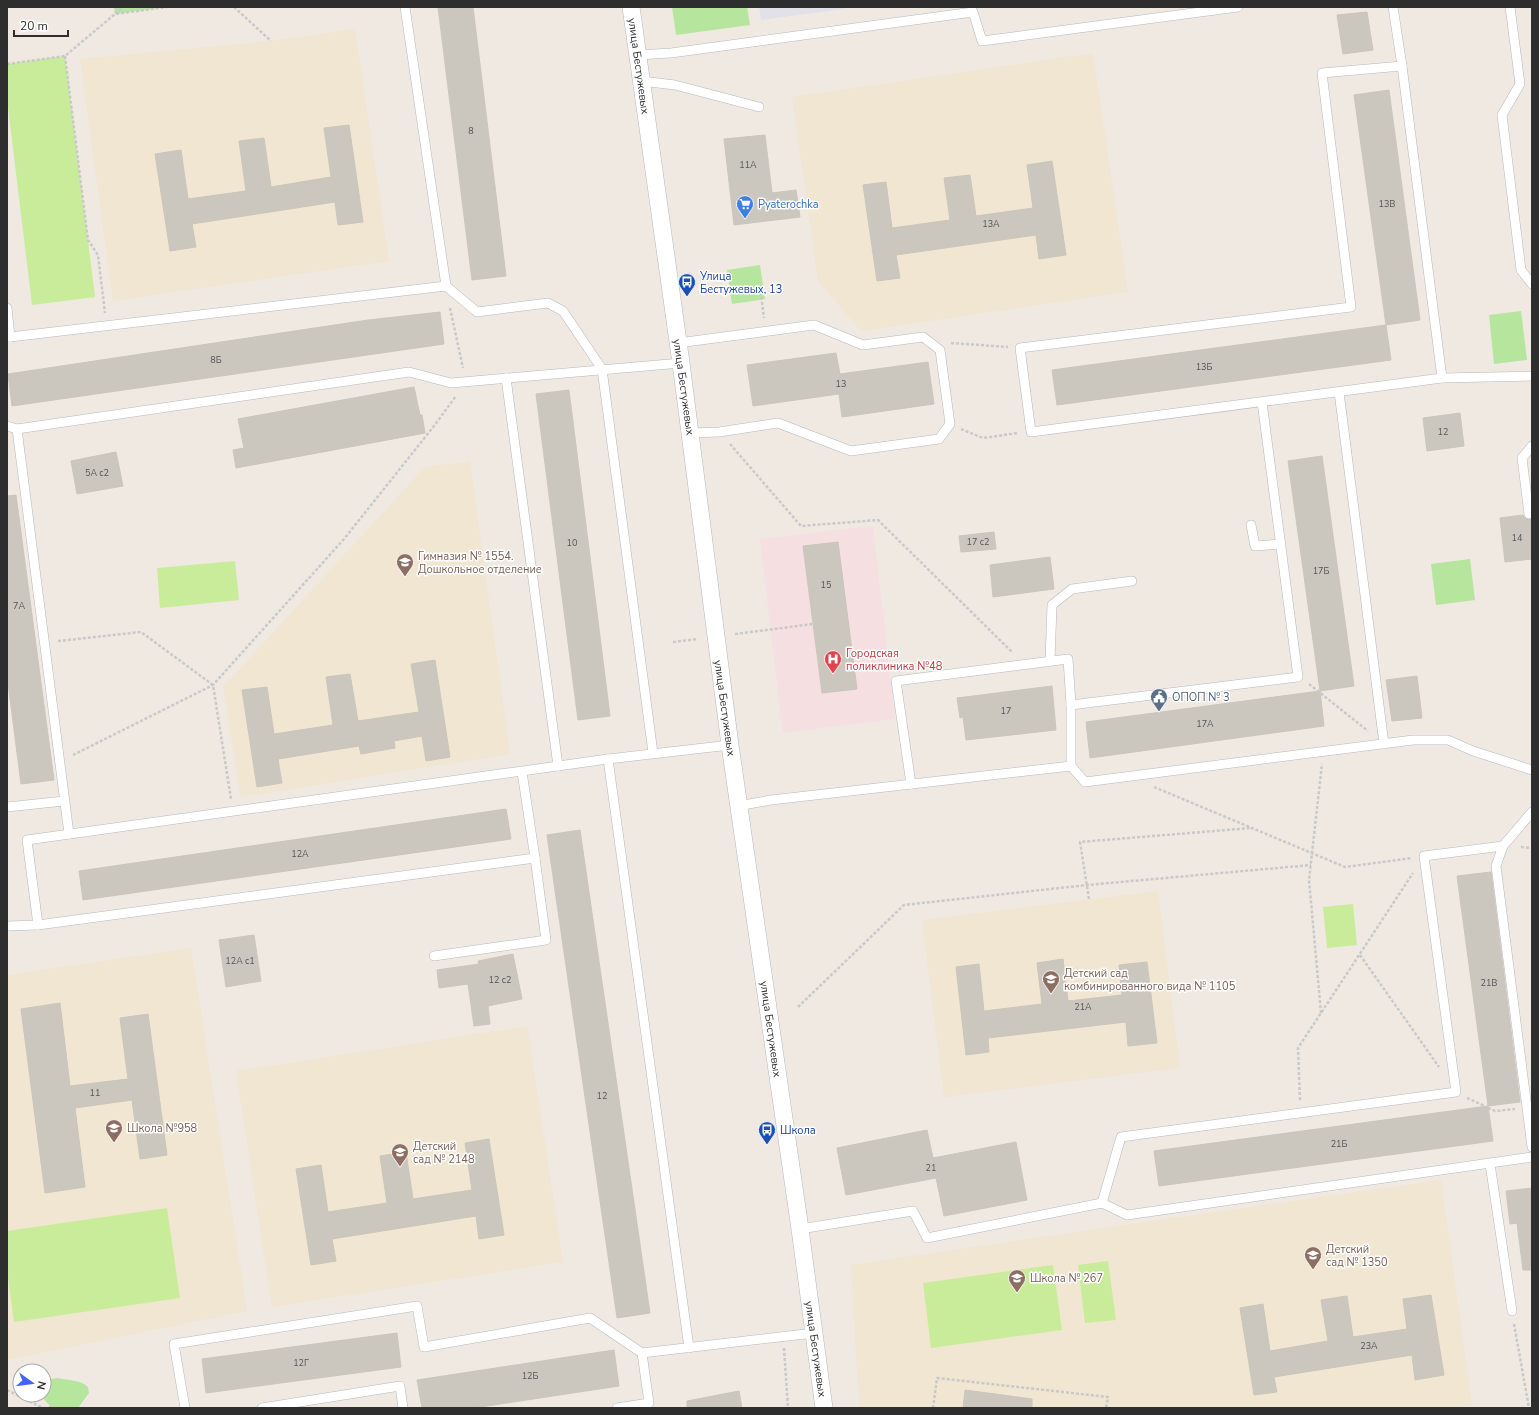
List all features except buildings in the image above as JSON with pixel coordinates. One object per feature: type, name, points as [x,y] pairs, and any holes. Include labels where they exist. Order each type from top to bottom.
[{"type":"street","name":"улица Бестужевых","points":[[631,7],[681,363],[738,806],[800,1229],[824,1408]]},
{"type":"lane","points":[[405,7],[446,286],[477,312],[548,304],[563,311],[602,370],[654,754]]},
{"type":"lane","points":[[638,55],[671,53],[972,10],[982,41],[1238,7]]},
{"type":"lane","points":[[1393,7],[1442,378]]},
{"type":"lane","points":[[1510,7],[1520,84],[1502,116],[1520,270],[1532,284]]},
{"type":"lane","points":[[1402,66],[1322,73],[1351,307],[1020,348],[1031,432],[1442,378],[1532,376]]},
{"type":"lane","points":[[641,81],[675,85],[759,106]]},
{"type":"lane","points":[[7,308],[9,337],[446,286]]},
{"type":"lane","points":[[678,343],[814,325],[864,345],[923,337],[940,350],[950,424],[939,439],[851,451],[778,423],[719,432],[690,433]]},
{"type":"lane","points":[[7,426],[17,429],[409,372],[451,383],[681,363]]},
{"type":"lane","points":[[506,378],[558,766]]},
{"type":"lane","points":[[1339,392],[1384,744]]},
{"type":"lane","points":[[1071,705],[1298,677],[1262,402]]},
{"type":"lane","points":[[17,429],[69,834]]},
{"type":"lane","points":[[1528,514],[1522,458],[1532,446]]},
{"type":"lane","points":[[1251,525],[1255,546],[1281,544]]},
{"type":"lane","points":[[1050,661],[1052,605],[1072,589],[1132,582]]},
{"type":"lane","points":[[911,784],[896,681],[1068,659],[1071,705],[1071,766],[1085,782],[1413,740],[1448,740],[1474,751],[1532,770]]},
{"type":"lane","points":[[38,925],[27,840],[608,759],[730,745]]},
{"type":"lane","points":[[608,759],[689,1348]]},
{"type":"lane","points":[[738,806],[771,800],[1071,766]]},
{"type":"lane","points":[[434,956],[546,940],[522,772]]},
{"type":"lane","points":[[7,807],[64,801]]},
{"type":"lane","points":[[1532,812],[1503,846],[1496,866],[1532,1147]]},
{"type":"lane","points":[[1102,1203],[1121,1137],[1456,1092],[1424,856],[1503,846]]},
{"type":"lane","points":[[7,926],[38,925],[535,858]]},
{"type":"lane","points":[[800,1229],[913,1211],[927,1238],[1102,1203],[1127,1215],[1532,1157]]},
{"type":"lane","points":[[1490,1164],[1512,1311]]},
{"type":"lane","points":[[185,1408],[174,1344],[416,1306],[424,1347],[590,1318],[642,1353],[814,1334]]},
{"type":"lane","points":[[617,1408],[649,1403],[642,1353]]},
{"type":"lane","points":[[262,1408],[282,1407],[400,1386],[403,1408]]},
{"type":"path","points":[[7,64],[66,56],[124,7]]},
{"type":"path","points":[[115,14],[167,7]]},
{"type":"path","points":[[234,7],[271,41]]},
{"type":"path","points":[[66,56],[88,240],[98,255],[107,326]]},
{"type":"path","points":[[60,762],[213,684],[344,539],[434,426],[466,382],[446,286]]},
{"type":"path","points":[[760,287],[766,331]]},
{"type":"path","points":[[940,350],[951,343],[1020,348]]},
{"type":"path","points":[[950,424],[983,438],[1031,432]]},
{"type":"path","points":[[719,432],[801,526],[878,520],[1024,665]]},
{"type":"path","points":[[735,634],[813,624]]},
{"type":"path","points":[[45,643],[141,632],[213,684],[233,812]]},
{"type":"path","points":[[673,642],[698,639]]},
{"type":"path","points":[[1298,677],[1320,691],[1384,744]]},
{"type":"path","points":[[1321,1013],[1309,880],[1324,752]]},
{"type":"path","points":[[1128,776],[1345,867],[1424,856]]},
{"type":"path","points":[[1089,899],[1080,842],[1251,828]]},
{"type":"path","points":[[1301,1112],[1298,1048],[1424,856]]},
{"type":"path","points":[[798,1007],[904,905],[1087,885],[1311,865]]},
{"type":"path","points":[[1360,955],[1456,1092],[1495,1112],[1527,1107]]},
{"type":"path","points":[[1512,1311],[1529,1408]]},
{"type":"path","points":[[784,1338],[788,1408]]},
{"type":"path","points":[[933,1408],[936,1378],[1108,1397],[1106,1408]]},
{"type":"path","points":[[7,1390],[42,1408]]},
{"type":"path","points":[[1527,1400],[1532,1399]]},
{"type":"shaded area","points":[[759,7],[845,7],[845,9],[761,20]]},
{"type":"shaded area","points":[[355,29],[389,261],[113,301],[80,59],[271,41]]},
{"type":"shaded area","points":[[1093,53],[1128,292],[861,331],[818,281],[792,97]]},
{"type":"shaded area","name":"Гимназия № 1554. Дошкольное отделение","points":[[470,461],[510,754],[241,797],[223,687],[425,467]]},
{"type":"shaded area","name":"Городская поликлиника №48","points":[[873,526],[895,719],[783,733],[760,539]]},
{"type":"shaded area","name":"Детский сад комбинированного вида № 1105","points":[[1158,891],[1180,1068],[944,1097],[922,920]]},
{"type":"shaded area","name":"Школа №958","points":[[191,948],[247,1311],[7,1360],[7,975]]},
{"type":"shaded area","name":"Детский сад № 2148","points":[[527,1026],[563,1262],[272,1307],[236,1071]]},
{"type":"shaded area","points":[[1441,1180],[1472,1405],[1457,1408],[859,1408],[851,1265]]},
{"type":"green space","points":[[114,7],[167,7],[115,14]]},
{"type":"green space","points":[[672,7],[747,7],[750,25],[676,35]]},
{"type":"green space","points":[[65,56],[95,297],[32,305],[7,99],[7,64]]},
{"type":"green space","points":[[760,265],[765,299],[732,304],[727,270]]},
{"type":"green space","points":[[1521,311],[1527,360],[1494,364],[1489,315]]},
{"type":"green space","points":[[1470,559],[1475,600],[1436,605],[1431,564]]},
{"type":"green space","points":[[235,561],[239,600],[160,608],[157,568]]},
{"type":"green space","points":[[1353,904],[1357,945],[1327,948],[1323,907]]},
{"type":"green space","points":[[167,1208],[180,1298],[14,1322],[7,1270],[7,1231]]},
{"type":"green space","points":[[1108,1261],[1116,1320],[1085,1323],[1078,1265]]},
{"type":"green space","points":[[1053,1265],[1062,1330],[931,1348],[923,1283]]},
{"type":"green space","points":[[58,1378],[78,1381],[88,1387],[89,1393],[78,1408],[52,1408],[47,1403],[52,1403],[52,1379]]},
{"type":"place","name":"Pyaterochka","points":[[745,219]]},
{"type":"place","name":"Улица Бестужевых, 13","points":[[687,297]]},
{"type":"place","name":"Гимназия № 1554. Дошкольное отделение","points":[[405,577]]},
{"type":"place","name":"Городская поликлиника №48","points":[[833,674]]},
{"type":"place","name":"ОПОП № 3","points":[[1159,712]]},
{"type":"place","name":"Детский сад комбинированного вида № 1105","points":[[1051,994]]},
{"type":"place","name":"Школа №958","points":[[114,1143]]},
{"type":"place","name":"Школа","points":[[767,1145]]},
{"type":"place","name":"Детский сад № 2148","points":[[400,1167]]},
{"type":"place","name":"Детский сад № 1350","points":[[1313,1270]]},
{"type":"place","name":"Школа № 267","points":[[1017,1293]]}]
